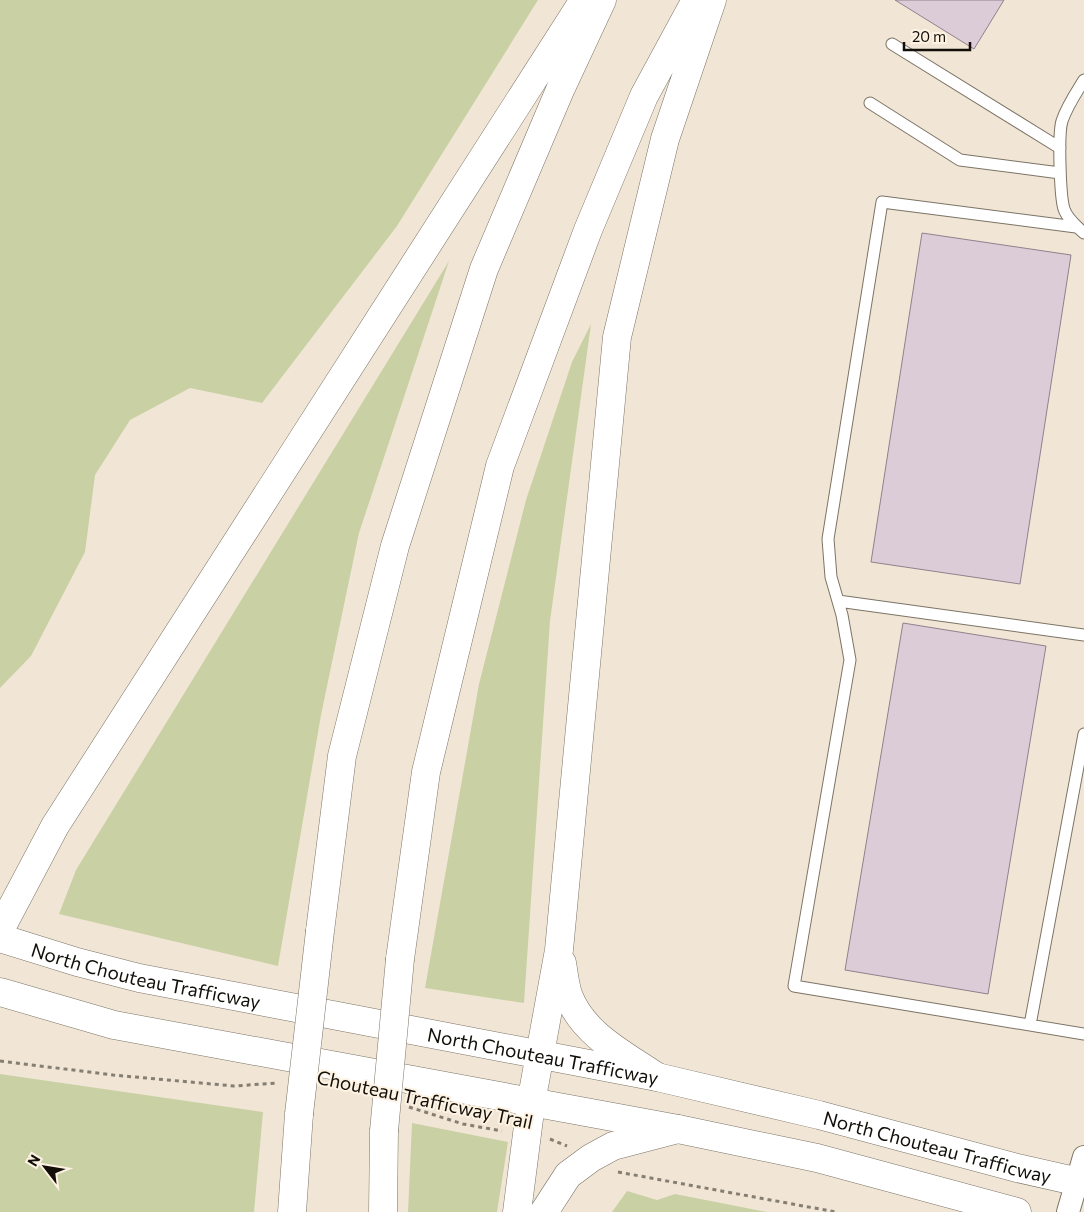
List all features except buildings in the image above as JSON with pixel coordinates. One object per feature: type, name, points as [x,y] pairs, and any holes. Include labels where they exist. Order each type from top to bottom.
[{"type":"main road","points":[[0,930],[60,817],[584,0]]},
{"type":"main road","points":[[292,1212],[299,1114],[342,756],[395,546],[484,269],[560,90],[602,0]]},
{"type":"main road","points":[[383,1212],[384,1131],[400,959],[426,772],[500,466],[588,230],[640,105],[696,0]]},
{"type":"main road","points":[[517,1212],[531,1104],[559,950],[617,337],[664,139],[712,0]]},
{"type":"main road","name":"North Chouteau Trafficway","points":[[0,938],[139,978],[657,1077],[819,1115],[1017,1168],[1082,1174]]},
{"type":"main road","points":[[559,950],[568,996],[579,1017],[601,1038],[657,1077]]},
{"type":"main road","points":[[0,992],[114,1026],[531,1104],[678,1129],[817,1158],[1017,1212]]},
{"type":"main road","points":[[544,1212],[568,1175],[590,1158],[613,1146],[678,1129]]},
{"type":"street","points":[[1068,1212],[1082,1174]]},
{"type":"lane","points":[[892,44],[1060,148]]},
{"type":"lane","points":[[1080,230],[1064,210],[1060,173],[1060,148],[1061,124],[1068,106],[1084,80]]},
{"type":"lane","points":[[870,103],[960,160],[1060,173]]},
{"type":"lane","points":[[1080,230],[882,202],[828,539],[831,577],[850,660],[794,986],[1084,1034]]},
{"type":"lane","points":[[838,601],[1084,635]]},
{"type":"lane","points":[[1030,1025],[1084,734]]},
{"type":"path","points":[[0,1061],[113,1075],[234,1086],[274,1082],[283,1084]]},
{"type":"path","name":"Chouteau Trafficway Trail","points":[[401,1105],[464,1124],[555,1140],[618,1172],[747,1194],[836,1212]]},
{"type":"green space","points":[[0,0],[538,0],[397,226],[262,403],[190,388],[130,420],[95,475],[85,552],[31,656],[0,688]]},
{"type":"green space","points":[[449,261],[359,533],[321,715],[278,966],[59,914],[76,870]]},
{"type":"green space","points":[[591,324],[550,621],[524,1003],[425,988],[479,684],[526,500],[572,362]]},
{"type":"green space","points":[[0,1074],[263,1112],[254,1212],[0,1212]]},
{"type":"green space","points":[[412,1123],[508,1142],[497,1212],[408,1212]]},
{"type":"green space","points":[[627,1191],[657,1200],[675,1194],[767,1212],[612,1212]]}]
